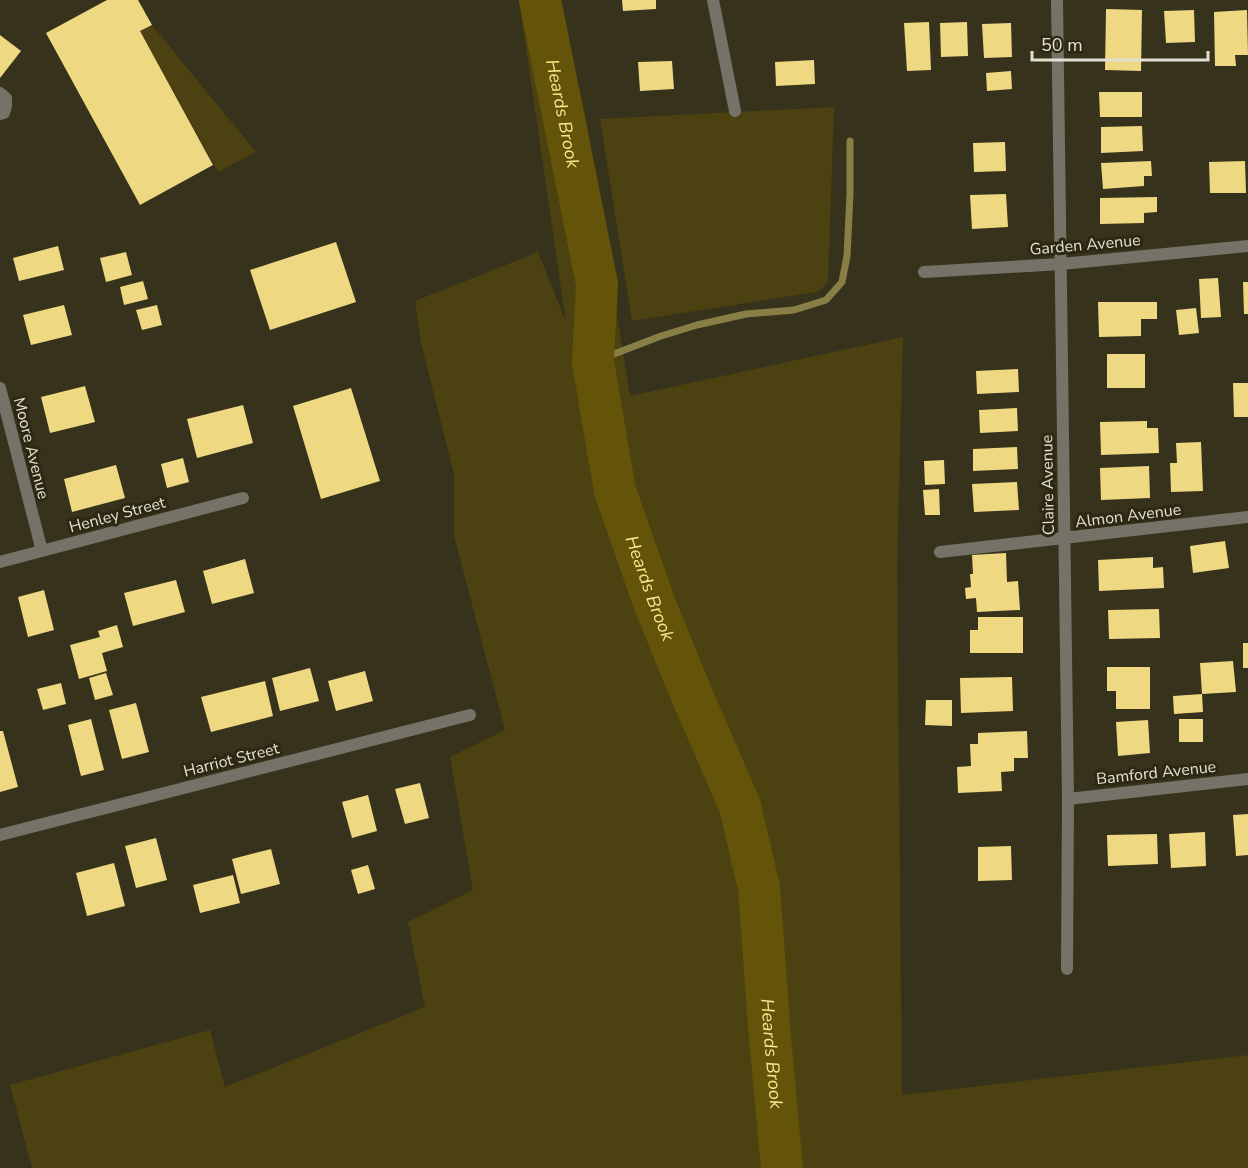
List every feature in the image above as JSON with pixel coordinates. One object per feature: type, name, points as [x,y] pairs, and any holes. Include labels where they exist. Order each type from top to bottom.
[{"type":"street","points":[[713,0],[735,111]]},
{"type":"street","name":"Claire Avenue","points":[[1057,0],[1068,799],[1067,969]]},
{"type":"street","points":[[0,93],[6,98],[6,105],[4,113],[0,114]]},
{"type":"street","name":"Garden Avenue","points":[[924,272],[1061,264],[1248,246]]},
{"type":"street","name":"Moore Avenue","points":[[0,388],[42,551]]},
{"type":"street","name":"Henley Street","points":[[0,562],[243,498]]},
{"type":"street","name":"Almon Avenue","points":[[940,552],[1248,517]]},
{"type":"street","name":"Harriot Street","points":[[0,835],[470,715]]},
{"type":"street","name":"Bamford Avenue","points":[[1068,799],[1248,779]]},
{"type":"shaded area","points":[[519,0],[554,0],[585,114],[630,396],[903,337],[897,565],[902,1095],[1248,1055],[1248,1168],[32,1168],[10,1085],[210,1030],[225,1087],[425,1007],[408,922],[473,890],[450,757],[505,730],[454,536],[454,474],[421,343],[415,301],[538,252],[566,322]]},
{"type":"shaded area","points":[[152,25],[256,152],[218,172],[140,31]]},
{"type":"shaded area","points":[[834,107],[828,283],[817,292],[632,321],[600,119]]},
{"type":"building","points":[[107,0],[138,0],[152,25],[140,31],[213,165],[140,205],[46,33]]},
{"type":"building","points":[[622,0],[656,0],[656,9],[623,11]]},
{"type":"building","points":[[1106,9],[1142,10],[1141,71],[1105,70]]},
{"type":"building","points":[[1194,10],[1195,42],[1166,43],[1164,11]]},
{"type":"building","points":[[1247,10],[1248,55],[1235,55],[1236,66],[1215,66],[1214,12]]},
{"type":"building","points":[[929,22],[931,70],[907,71],[904,23]]},
{"type":"building","points":[[967,22],[968,56],[941,57],[940,23]]},
{"type":"building","points":[[1011,23],[1012,57],[984,58],[982,24]]},
{"type":"building","points":[[0,35],[21,51],[0,78]]},
{"type":"building","points":[[814,60],[815,84],[776,86],[775,62]]},
{"type":"building","points":[[672,61],[674,89],[640,91],[638,62]]},
{"type":"building","points":[[1011,71],[1012,89],[987,91],[986,73]]},
{"type":"building","points":[[1099,92],[1142,92],[1142,117],[1100,117]]},
{"type":"building","points":[[1142,126],[1143,151],[1101,153],[1101,127]]},
{"type":"building","points":[[1005,142],[1006,171],[974,172],[973,143]]},
{"type":"building","points":[[1151,161],[1152,176],[1144,176],[1144,186],[1103,189],[1101,163]]},
{"type":"building","points":[[1245,161],[1246,193],[1210,193],[1209,162]]},
{"type":"building","points":[[1006,194],[1008,227],[972,229],[970,195]]},
{"type":"building","points":[[1157,197],[1157,212],[1144,213],[1144,223],[1100,224],[1100,198]]},
{"type":"building","points":[[336,242],[356,302],[270,330],[250,270]]},
{"type":"building","points":[[58,246],[64,270],[19,281],[13,258]]},
{"type":"building","points":[[126,252],[132,275],[106,282],[100,258]]},
{"type":"building","points":[[1218,278],[1221,317],[1201,318],[1199,279]]},
{"type":"building","points":[[143,281],[148,299],[124,305],[120,287]]},
{"type":"building","points":[[1243,282],[1248,282],[1248,314],[1244,314]]},
{"type":"building","points":[[1098,302],[1157,302],[1157,319],[1141,319],[1141,336],[1099,337]]},
{"type":"building","points":[[64,305],[72,335],[31,345],[23,315]]},
{"type":"building","points":[[157,305],[162,325],[142,330],[136,310]]},
{"type":"building","points":[[1196,308],[1199,333],[1179,335],[1176,310]]},
{"type":"building","points":[[1107,354],[1145,354],[1145,388],[1107,388]]},
{"type":"building","points":[[1018,369],[1019,392],[977,394],[976,371]]},
{"type":"building","points":[[1233,383],[1248,383],[1248,417],[1234,417]]},
{"type":"building","points":[[85,386],[95,422],[50,433],[41,397]]},
{"type":"building","points":[[351,388],[380,481],[321,499],[293,406]]},
{"type":"building","points":[[243,405],[253,443],[197,458],[187,419]]},
{"type":"building","points":[[1017,408],[1018,431],[980,433],[979,410]]},
{"type":"building","points":[[1147,421],[1147,428],[1158,428],[1159,453],[1101,455],[1100,422]]},
{"type":"building","points":[[1201,442],[1203,491],[1171,492],[1170,463],[1177,463],[1176,443]]},
{"type":"building","points":[[1017,447],[1018,469],[973,471],[973,449]]},
{"type":"building","points":[[183,458],[189,482],[167,488],[161,464]]},
{"type":"building","points":[[944,460],[945,484],[925,485],[924,461]]},
{"type":"building","points":[[116,465],[125,498],[72,512],[64,479]]},
{"type":"building","points":[[1149,466],[1150,498],[1101,500],[1100,468]]},
{"type":"building","points":[[1017,482],[1019,510],[974,512],[972,484]]},
{"type":"building","points":[[939,489],[940,515],[925,515],[923,490]]},
{"type":"building","points":[[1225,541],[1229,568],[1193,573],[1190,546]]},
{"type":"building","points":[[1006,553],[1007,582],[1018,581],[1020,610],[977,612],[976,598],[966,599],[965,588],[971,587],[972,555]]},
{"type":"building","points":[[1153,557],[1153,568],[1163,567],[1164,588],[1099,591],[1098,560]]},
{"type":"building","points":[[245,559],[254,593],[212,604],[203,571]]},
{"type":"building","points":[[176,580],[185,612],[133,626],[124,593]]},
{"type":"building","points":[[44,590],[54,630],[28,637],[18,597]]},
{"type":"building","points":[[1159,609],[1160,638],[1109,639],[1108,610]]},
{"type":"building","points":[[978,617],[1023,617],[1023,653],[970,653],[970,630],[978,630]]},
{"type":"building","points":[[117,625],[123,647],[102,653],[107,671],[79,679],[70,645],[100,637],[98,631]]},
{"type":"building","points":[[1243,643],[1248,643],[1248,668],[1243,668]]},
{"type":"building","points":[[1233,661],[1236,692],[1202,694],[1200,663]]},
{"type":"building","points":[[1107,667],[1150,667],[1150,709],[1116,709],[1116,691],[1107,691]]},
{"type":"building","points":[[310,668],[319,701],[280,711],[272,678]]},
{"type":"building","points":[[365,671],[373,701],[336,711],[328,681]]},
{"type":"building","points":[[106,673],[113,695],[95,700],[89,678]]},
{"type":"building","points":[[1012,677],[1013,711],[961,713],[960,678]]},
{"type":"building","points":[[265,681],[273,716],[211,732],[201,697]]},
{"type":"building","points":[[61,683],[66,704],[43,710],[37,689]]},
{"type":"building","points":[[1202,694],[1203,712],[1174,714],[1173,696]]},
{"type":"building","points":[[926,700],[952,700],[952,726],[925,725]]},
{"type":"building","points":[[136,703],[149,752],[122,759],[109,710]]},
{"type":"building","points":[[91,719],[104,770],[81,776],[68,725]]},
{"type":"building","points":[[1179,719],[1203,719],[1203,742],[1179,742]]},
{"type":"building","points":[[1148,720],[1150,753],[1118,756],[1116,722]]},
{"type":"building","points":[[0,731],[3,731],[18,787],[0,792]]},
{"type":"building","points":[[1027,731],[1028,758],[1014,758],[1014,771],[1001,772],[1002,791],[958,793],[957,767],[971,766],[970,744],[978,744],[978,733]]},
{"type":"building","points":[[420,783],[429,818],[405,824],[395,789]]},
{"type":"building","points":[[368,795],[377,831],[352,838],[342,802]]},
{"type":"building","points":[[1248,814],[1248,855],[1236,856],[1233,815]]},
{"type":"building","points":[[1205,832],[1206,866],[1171,868],[1169,834]]},
{"type":"building","points":[[1157,834],[1158,864],[1108,866],[1107,835]]},
{"type":"building","points":[[156,838],[167,880],[136,888],[125,846]]},
{"type":"building","points":[[1011,846],[1012,880],[978,881],[978,847]]},
{"type":"building","points":[[271,849],[280,884],[241,894],[232,859]]},
{"type":"building","points":[[114,863],[125,906],[87,916],[76,873]]},
{"type":"building","points":[[368,865],[375,889],[358,894],[351,870]]},
{"type":"building","points":[[233,875],[240,903],[200,913],[193,885]]},
{"type":"waterway","name":"Heards Brook","points":[[540,0],[597,284],[593,362],[615,491],[655,605],[740,806],[759,888],[782,1168]]},
{"type":"waterway","points":[[593,362],[697,325],[746,314],[794,310],[826,300],[842,282],[847,256],[850,141]]}]
